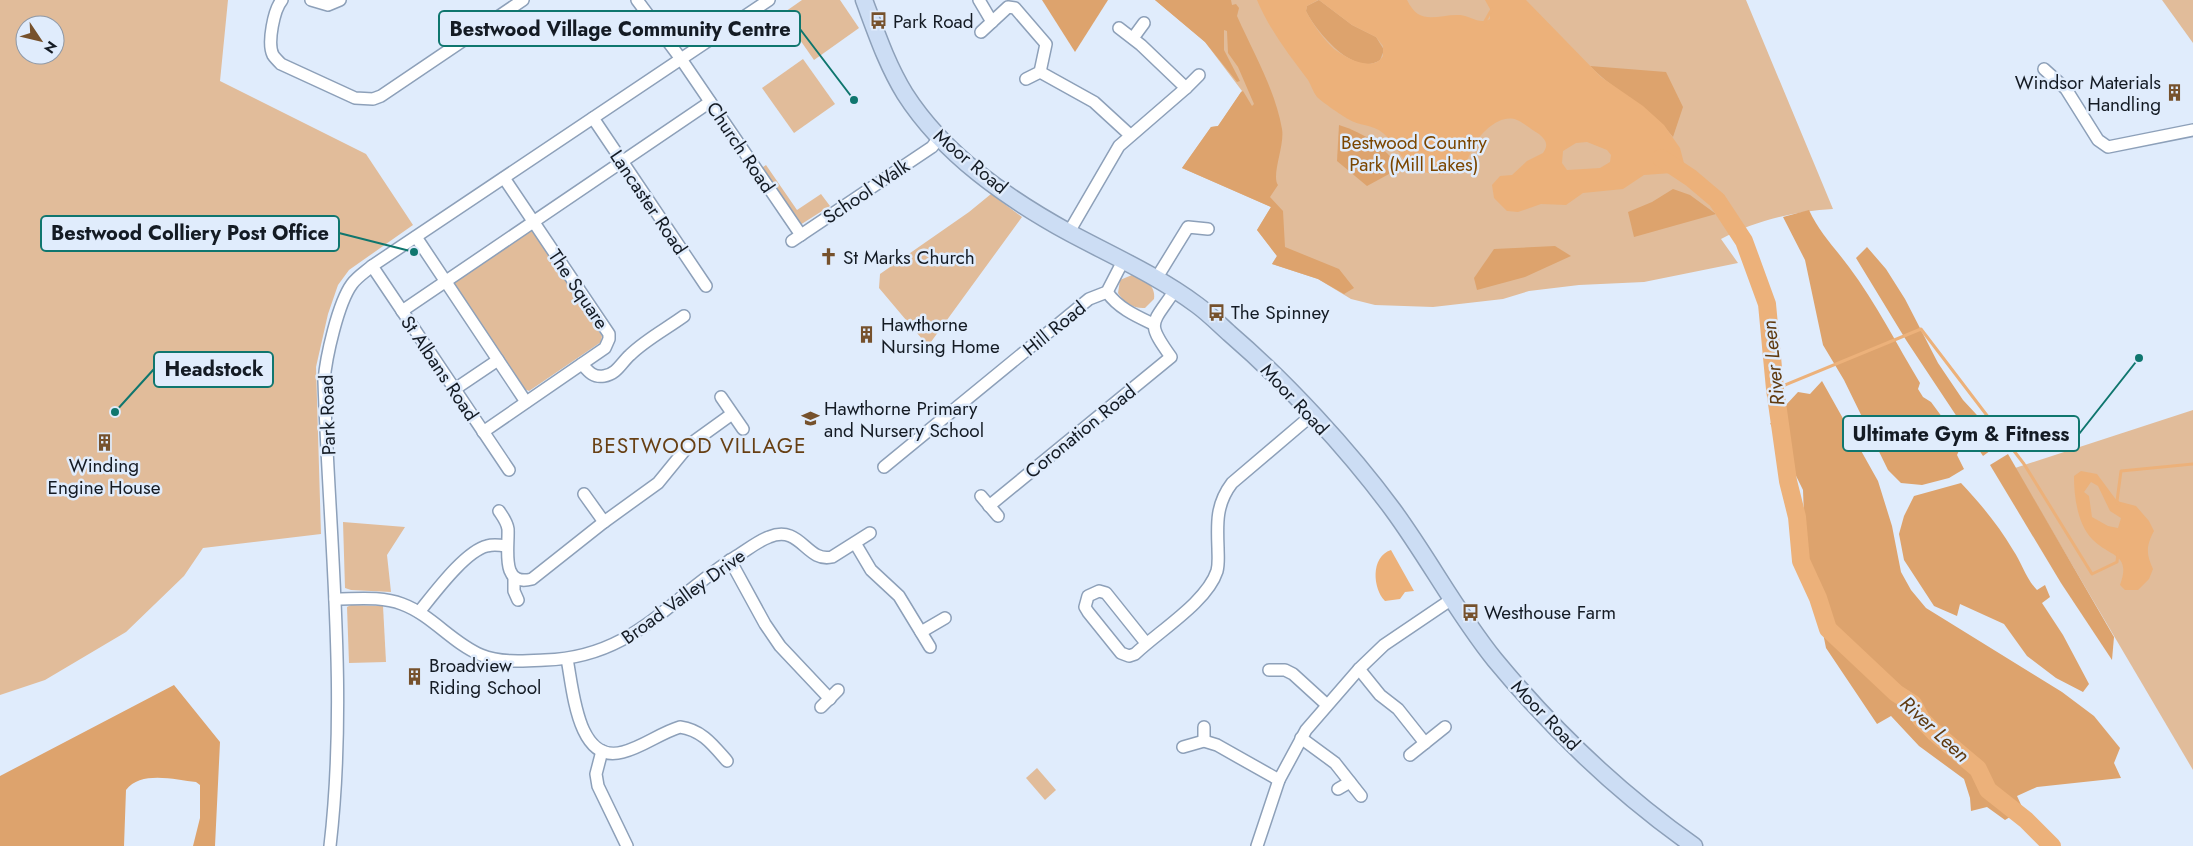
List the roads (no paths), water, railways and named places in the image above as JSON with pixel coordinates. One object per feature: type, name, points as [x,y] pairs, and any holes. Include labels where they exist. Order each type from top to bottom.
[{"type":"main road","name":"Moor Road","points":[[864,0],[893,72],[910,102],[939,138],[984,176],[1069,232],[1156,279],[1197,305],[1250,352],[1312,415],[1395,512],[1452,599],[1495,659],[1563,734],[1622,790],[1694,846]]},
{"type":"street","points":[[282,0],[275,8],[271,47],[276,60],[281,64],[364,100],[382,96],[522,0]]},
{"type":"street","points":[[311,0],[328,5],[340,0]]},
{"type":"street","name":"Church Road","points":[[637,0],[710,102],[796,238]]},
{"type":"street","name":"Park Road","points":[[330,846],[339,750],[335,599],[325,404],[325,366],[341,305],[347,292],[357,277],[372,266],[769,0]]},
{"type":"street","points":[[979,0],[992,22]]},
{"type":"street","points":[[981,32],[1008,8],[1015,8],[1046,44],[1040,72]]},
{"type":"street","points":[[1133,38],[1144,23]]},
{"type":"street","points":[[1118,28],[1133,38],[1186,88]]},
{"type":"street","points":[[2044,69],[2066,89],[2098,140],[2108,147],[2193,130]]},
{"type":"street","points":[[1026,79],[1040,72]]},
{"type":"street","points":[[1040,72],[1094,102],[1130,135]]},
{"type":"street","points":[[1069,232],[1119,146],[1199,75]]},
{"type":"street","points":[[402,311],[710,102]]},
{"type":"street","name":"Lancaster Road","points":[[593,118],[706,286]]},
{"type":"street","name":"School Walk","points":[[796,238],[932,147],[939,138]]},
{"type":"street","name":"The Square","points":[[483,432],[605,348],[609,339],[609,334],[504,178]]},
{"type":"street","points":[[1156,279],[1188,227],[1208,229]]},
{"type":"street","points":[[416,237],[526,402]]},
{"type":"street","name":"Hill Road","points":[[884,467],[1090,300],[1107,292],[1123,261]]},
{"type":"street","name":"St Albans Road","points":[[372,266],[509,470]]},
{"type":"street","points":[[1107,292],[1113,300],[1125,309],[1153,324],[1175,290]]},
{"type":"street","points":[[582,364],[590,373],[606,376],[618,370],[629,356],[684,316]]},
{"type":"street","name":"Coronation Road","points":[[989,506],[1174,354],[1154,333],[1153,324]]},
{"type":"street","points":[[667,328],[674,338]]},
{"type":"street","points":[[454,389],[498,360]]},
{"type":"street","points":[[721,397],[743,429]]},
{"type":"street","points":[[500,511],[506,523],[506,546],[510,572],[514,578],[522,582],[532,579],[604,522],[662,480],[690,445],[732,414]]},
{"type":"street","points":[[1146,643],[1106,593],[1099,591],[1088,596],[1085,607],[1121,653],[1129,656],[1135,654],[1201,598],[1212,583],[1219,563],[1218,511],[1228,487],[1312,415]]},
{"type":"street","points":[[584,494],[604,522]]},
{"type":"street","points":[[981,496],[998,516]]},
{"type":"street","name":"Broad Valley Drive","points":[[335,599],[389,600],[419,612],[468,648],[482,655],[504,660],[568,659],[603,650],[632,636],[649,625],[714,571],[767,538],[778,534],[798,539],[814,553],[826,559],[832,558],[870,533]]},
{"type":"street","points":[[855,543],[872,570],[899,596],[930,647]]},
{"type":"street","points":[[419,612],[437,579],[477,550],[486,546],[506,546]]},
{"type":"street","points":[[730,560],[765,624],[780,646],[830,699]]},
{"type":"street","points":[[514,578],[514,591],[518,600]]},
{"type":"street","points":[[1257,846],[1279,780],[1301,738],[1327,705],[1359,669],[1384,645],[1452,599]]},
{"type":"street","points":[[921,632],[945,618]]},
{"type":"street","points":[[568,659],[585,737],[592,746],[602,752],[621,753],[680,727],[698,732],[723,756],[728,744]]},
{"type":"street","points":[[1288,672],[1292,659]]},
{"type":"street","points":[[1359,669],[1380,695],[1398,709],[1425,743]]},
{"type":"street","points":[[1269,670],[1288,672],[1327,705]]},
{"type":"street","points":[[1204,727],[1204,741]]},
{"type":"street","points":[[1410,755],[1444,727]]},
{"type":"street","points":[[1301,738],[1325,754],[1361,796]]},
{"type":"street","points":[[1183,747],[1204,741],[1243,759],[1279,780]]},
{"type":"street","points":[[602,752],[596,774],[598,786],[627,846]]},
{"type":"street","points":[[1338,788],[1350,782]]},
{"type":"waterway","points":[[1484,23],[1492,9]]},
{"type":"waterway","name":"River Leen","points":[[1661,158],[1691,178],[1717,200],[1744,241],[1767,304],[1775,389],[1788,481],[1797,517],[1801,561],[1818,598],[1828,629],[1896,693],[1913,704],[1921,719],[1978,769],[1988,790],[2026,820],[2052,846]]},
{"type":"waterway","points":[[1775,389],[1921,329],[2024,464],[2092,574],[2117,562],[2118,553]]},
{"type":"waterway","points":[[2119,505],[2117,501],[2121,471],[2193,464]]},
{"type":"place","name":"Park Road","points":[[879,21]]},
{"type":"place","name":"Windsor Materials Handling","points":[[2175,93]]},
{"type":"place","name":"Bestwood Village Community Centre","points":[[854,100]]},
{"type":"place","name":"Bestwood Colliery Post Office","points":[[414,252]]},
{"type":"place","name":"St Marks Church","points":[[829,257]]},
{"type":"place","name":"The Spinney","points":[[1217,312]]},
{"type":"place","name":"Hawthorne Nursing Home","points":[[867,335]]},
{"type":"place","name":"Ultimate Gym & Fitness","points":[[2139,358]]},
{"type":"place","name":"Headstock","points":[[115,412]]},
{"type":"place","name":"Hawthorne Primary and Nursery School","points":[[810,419]]},
{"type":"place","name":"Winding Engine House","points":[[104,442]]},
{"type":"place","name":"Westhouse Farm","points":[[1470,612]]},
{"type":"place","name":"Broadview Riding School","points":[[415,676]]},
{"type":"district","name":"BESTWOOD VILLAGE","points":[[699,446]]},
{"type":"park label","name":"Bestwood Country Park (Mill Lakes)","points":[[1414,153]]}]
